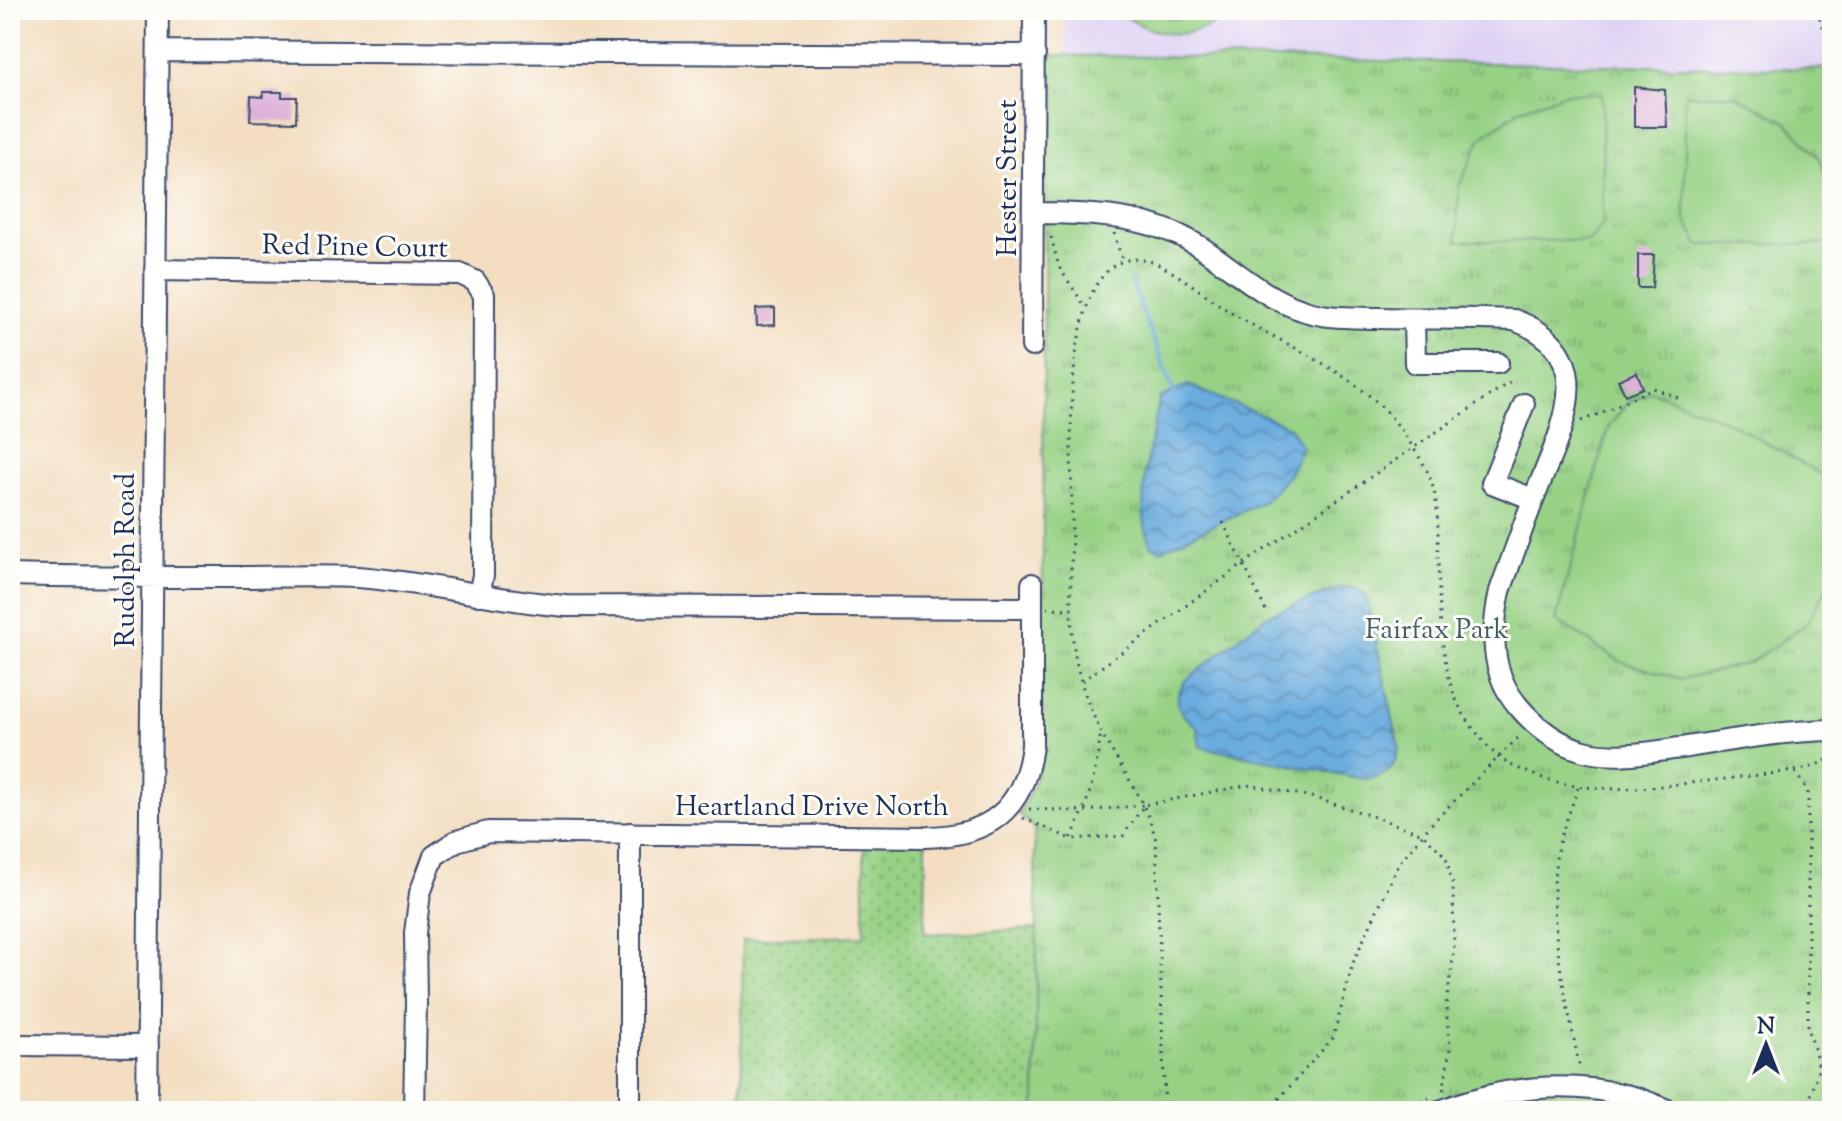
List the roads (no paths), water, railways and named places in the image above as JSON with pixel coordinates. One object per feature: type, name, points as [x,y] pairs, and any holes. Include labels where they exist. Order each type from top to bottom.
[{"type":"street","name":"Rudolph Road","points":[[147,1111],[158,10]]},
{"type":"street","name":"Hester Street","points":[[1032,346],[1041,213],[1034,10]]},
{"type":"street","points":[[158,51],[1035,55]]},
{"type":"street","points":[[1041,213],[1110,216],[1157,226],[1199,246],[1251,284],[1304,311],[1334,317],[1514,320],[1545,335],[1557,350],[1568,379],[1570,397],[1562,428],[1533,499],[1495,613],[1495,659],[1514,701],[1533,723],[1557,740],[1583,751],[1610,755],[1801,730],[1832,730]]},
{"type":"street","name":"Red Pine Court","points":[[155,270],[460,274],[475,281],[484,295],[483,575],[479,595]]},
{"type":"street","points":[[1414,319],[1415,363],[1498,363]]},
{"type":"street","points":[[1524,404],[1492,483],[1533,499]]},
{"type":"street","points":[[10,575],[352,577],[395,580],[524,603],[567,606],[1031,608]]},
{"type":"street","name":"Heartland Drive North","points":[[414,1111],[415,933],[420,893],[434,856],[456,841],[488,832],[936,837],[966,833],[984,826],[1011,804],[1022,787],[1029,767],[1032,746],[1032,584]]},
{"type":"street","points":[[630,833],[630,1111]]},
{"type":"street","points":[[10,1045],[148,1046]]},
{"type":"street","points":[[1438,1101],[1556,1087],[1595,1089],[1633,1096],[1670,1111]]},
{"type":"water","points":[[1188,385],[1290,427],[1302,447],[1288,476],[1265,501],[1161,550],[1150,545],[1145,528],[1144,491],[1149,452],[1160,398]]},
{"type":"water","points":[[1343,587],[1356,588],[1366,595],[1399,747],[1389,771],[1364,779],[1200,747],[1197,727],[1178,706],[1178,693],[1185,681],[1268,615]]},
{"type":"waterway","points":[[1131,281],[1175,395]]},
{"type":"park label","name":"Fairfax Park","points":[[1437,628]]}]
